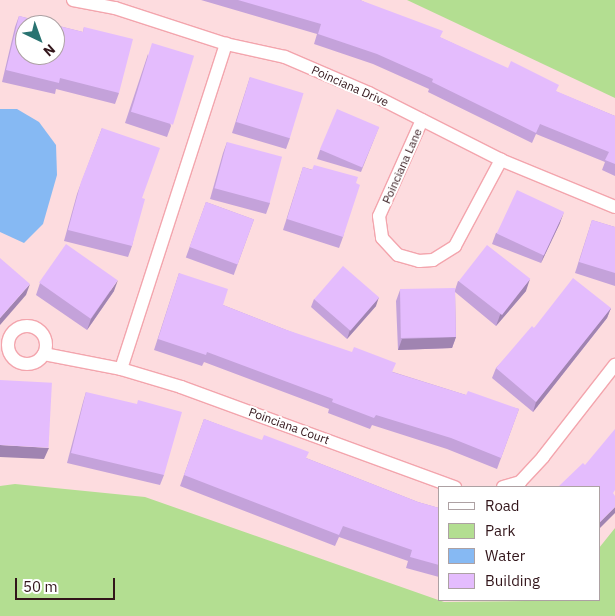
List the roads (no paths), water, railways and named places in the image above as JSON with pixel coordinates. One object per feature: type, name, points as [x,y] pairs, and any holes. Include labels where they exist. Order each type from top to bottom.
[{"type":"street","name":"Poinciana Drive","points":[[73,0],[115,8],[226,44],[285,57],[422,120],[502,160],[615,207]]},
{"type":"street","points":[[121,369],[226,44]]},
{"type":"street","name":"Poinciana Lane","points":[[422,120],[379,216],[382,238],[398,255],[419,261],[433,260],[455,246],[502,160]]},
{"type":"street","name":"Poinciana Court","points":[[44,354],[121,369],[181,387],[453,486]]},
{"type":"street","points":[[506,486],[520,482],[543,457],[615,364]]},
{"type":"water","points":[[0,109],[17,109],[39,122],[56,145],[57,175],[43,224],[24,243],[0,232]]}]
